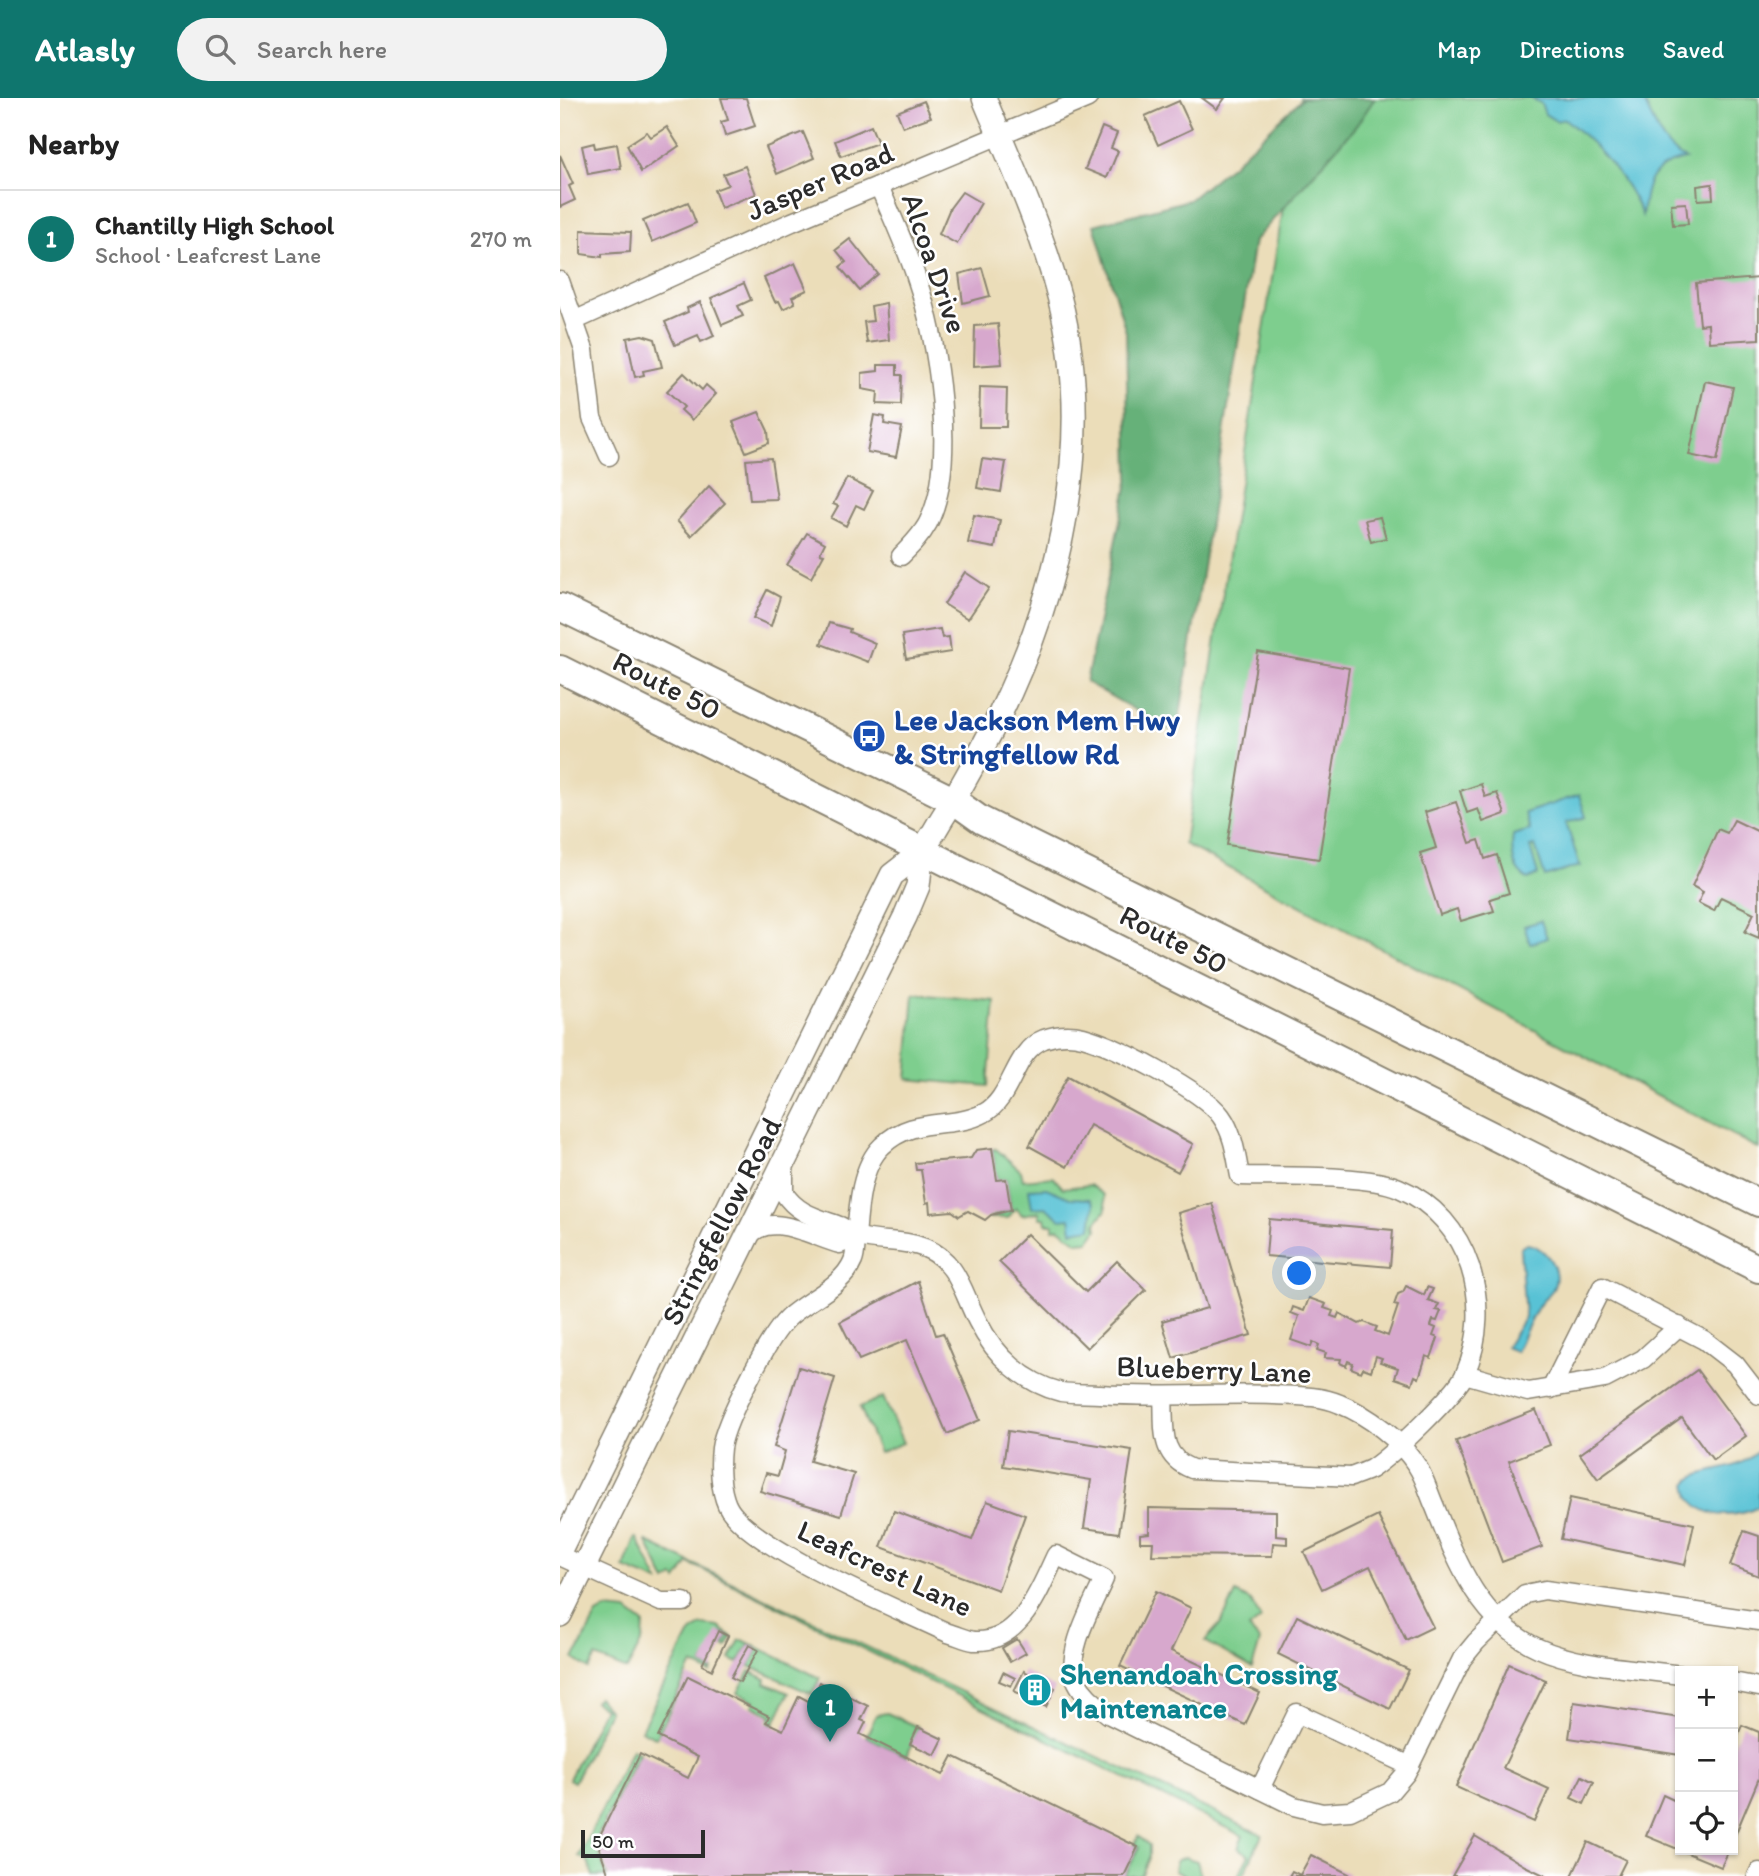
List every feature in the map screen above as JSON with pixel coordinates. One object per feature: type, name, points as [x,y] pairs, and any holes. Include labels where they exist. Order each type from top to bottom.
[{"type":"highway","name":"Route 50","points":[[560,607],[953,800],[981,820],[1759,1203]]},
{"type":"highway","name":"Route 50","points":[[560,669],[1759,1269]]},
{"type":"main road","name":"Stringfellow Road","points":[[560,1550],[892,875],[922,850],[953,800],[1016,682],[1051,583],[1069,496],[1073,395],[1060,299],[1001,134],[984,98]]},
{"type":"main road","name":"Stringfellow Road","points":[[560,1615],[905,917],[918,886],[922,850]]},
{"type":"street","name":"Jasper Road","points":[[576,320],[879,186],[1088,98]]},
{"type":"street","name":"Alcoa Drive","points":[[879,186],[917,279],[929,318],[941,401],[942,442],[936,502],[928,523],[901,556]]},
{"type":"street","points":[[560,281],[576,320],[584,350],[592,418],[609,456]]},
{"type":"street","points":[[856,1237],[866,1175],[882,1146],[907,1130],[984,1114],[998,1101],[1031,1046],[1056,1036],[1085,1037],[1162,1074],[1210,1104],[1220,1115],[1232,1137],[1240,1176],[1374,1183],[1397,1187],[1431,1208],[1455,1233],[1471,1265],[1477,1315],[1465,1374],[1400,1444],[1369,1470],[1351,1477],[1192,1469],[1172,1458],[1166,1446],[1163,1395]]},
{"type":"street","name":"Blueberry Lane","points":[[787,1156],[782,1188],[794,1206],[819,1221],[849,1231],[856,1237]]},
{"type":"street","name":"Blueberry Lane","points":[[744,1242],[759,1226],[772,1224],[840,1244],[856,1237],[904,1242],[926,1248],[946,1260],[963,1285],[978,1322],[993,1347],[1020,1374],[1061,1392],[1299,1396],[1336,1402],[1366,1417],[1400,1444],[1418,1467],[1463,1576],[1498,1619],[1537,1647],[1566,1657],[1675,1674]]},
{"type":"street","name":"Leafcrest Lane","points":[[856,1237],[854,1260],[842,1276],[787,1318],[755,1368],[721,1446],[720,1476],[727,1505],[745,1528],[796,1559],[948,1633],[974,1641],[992,1638],[1014,1627],[1030,1608],[1056,1555],[1104,1579],[1072,1658],[1076,1680],[1088,1697],[1108,1714],[1294,1806],[1322,1813],[1350,1811],[1390,1792],[1410,1766],[1462,1659],[1525,1594],[1545,1590],[1759,1621]]},
{"type":"street","points":[[1551,1390],[1602,1287],[1704,1340],[1735,1364],[1759,1395]]},
{"type":"street","points":[[1465,1374],[1528,1392],[1605,1379],[1643,1359],[1679,1325]]},
{"type":"street","points":[[560,1556],[661,1602],[684,1602]]},
{"type":"street","points":[[1738,1683],[1759,1687]]},
{"type":"street","points":[[1259,1789],[1297,1713],[1410,1766]]},
{"type":"green space","points":[[1300,98],[1759,98],[1759,1149],[1184,844]]},
{"type":"green space","points":[[1303,98],[1375,98],[1356,126],[1254,241],[1177,734],[1086,682],[1129,477],[1126,332],[1094,225],[1189,200],[1233,164]]},
{"type":"green space","points":[[914,994],[995,1001],[988,1086],[907,1079]]},
{"type":"green space","points":[[992,1149],[996,1149],[1021,1171],[1023,1180],[1053,1177],[1063,1188],[1090,1185],[1104,1195],[1106,1210],[1096,1223],[1097,1230],[1089,1241],[1077,1242],[1059,1228],[1053,1229],[1053,1224],[1046,1224],[1045,1218],[1040,1218],[1039,1212],[1022,1215],[1016,1208],[1008,1218],[989,1218],[1011,1210],[1006,1179],[997,1180]]},
{"type":"green space","points":[[883,1397],[903,1443],[879,1453],[860,1407]]},
{"type":"green space","points":[[637,1538],[659,1582],[624,1568]]},
{"type":"green space","points":[[647,1542],[1262,1835],[1243,1876],[1238,1876],[1249,1855],[1238,1848],[1243,1836],[689,1563],[677,1580],[674,1577],[666,1582]]},
{"type":"green space","points":[[1236,1593],[1251,1601],[1261,1619],[1249,1629],[1260,1641],[1252,1668],[1205,1641],[1221,1623]]},
{"type":"green space","points":[[606,1609],[627,1611],[644,1624],[643,1639],[627,1670],[596,1657],[589,1669],[574,1659],[597,1614]]},
{"type":"green space","points":[[702,1625],[719,1627],[732,1637],[727,1647],[724,1646],[728,1636],[722,1633],[702,1665],[712,1670],[710,1673],[692,1664],[656,1738],[641,1730],[689,1635]]},
{"type":"green space","points":[[740,1640],[820,1678],[812,1694],[749,1666],[758,1650],[749,1645],[738,1663],[730,1659]]},
{"type":"green space","points":[[749,1671],[766,1679],[765,1683],[789,1693],[774,1724],[769,1722],[771,1715],[753,1706],[755,1701],[738,1693]]},
{"type":"green space","points":[[598,1697],[609,1711],[574,1782],[569,1779],[604,1708],[594,1701]]},
{"type":"green space","points":[[887,1713],[918,1727],[907,1757],[866,1737],[876,1715]]},
{"type":"green space","points":[[632,1749],[639,1753],[595,1841],[607,1876],[593,1876],[588,1861],[579,1856]]},
{"type":"green space","points":[[1138,1836],[1149,1845],[1149,1858],[1141,1876],[1125,1876],[1139,1847],[1135,1845]]},
{"type":"green space","points":[[1184,1857],[1197,1861],[1201,1876],[1185,1876],[1174,1871],[1176,1861]]},
{"type":"water","points":[[1530,98],[1642,98],[1663,140],[1685,159],[1664,166],[1652,177],[1642,215],[1628,188],[1599,151],[1565,119],[1556,121],[1545,114],[1541,103]]},
{"type":"water","points":[[1579,795],[1586,817],[1566,823],[1580,866],[1545,877],[1535,846],[1530,847],[1538,875],[1528,879],[1516,866],[1512,848],[1513,835],[1530,830],[1525,813]]},
{"type":"water","points":[[1541,921],[1547,938],[1530,944],[1524,926]]},
{"type":"water","points":[[1046,1188],[1070,1198],[1090,1199],[1094,1204],[1091,1228],[1072,1231],[1070,1218],[1061,1219],[1045,1207],[1032,1208],[1029,1189]]},
{"type":"water","points":[[1525,1244],[1545,1253],[1556,1274],[1553,1289],[1538,1307],[1516,1352],[1506,1347],[1525,1317],[1520,1249]]},
{"type":"water","points":[[1759,1450],[1759,1507],[1732,1515],[1714,1514],[1705,1511],[1690,1498],[1687,1484],[1693,1478],[1739,1464]]},
{"type":"building","points":[[721,98],[746,98],[755,126],[725,136],[721,122],[728,120]]},
{"type":"building","points":[[1202,98],[1225,98],[1217,109]]},
{"type":"building","points":[[924,101],[931,117],[903,127],[897,112]]},
{"type":"building","points":[[1179,101],[1192,129],[1158,145],[1145,116]]},
{"type":"building","points":[[871,126],[878,143],[841,156],[835,141]]},
{"type":"building","points":[[667,127],[679,146],[641,172],[627,145],[647,132],[651,137]]},
{"type":"building","points":[[1102,127],[1117,133],[1111,148],[1118,151],[1107,178],[1085,169]]},
{"type":"building","points":[[803,132],[814,158],[777,174],[766,147]]},
{"type":"building","points":[[594,143],[595,148],[617,144],[621,168],[588,174],[582,146]]},
{"type":"building","points":[[560,155],[573,184],[569,186],[575,200],[560,207]]},
{"type":"building","points":[[745,166],[756,194],[721,208],[714,190],[728,185],[723,174]]},
{"type":"building","points":[[1712,184],[1713,199],[1698,200],[1697,186]]},
{"type":"building","points":[[962,192],[981,203],[957,244],[939,234],[950,208]]},
{"type":"building","points":[[688,202],[696,223],[652,242],[643,221]]},
{"type":"building","points":[[1686,203],[1688,224],[1673,225],[1671,204]]},
{"type":"building","points":[[581,230],[631,232],[630,252],[602,254],[602,257],[581,254]]},
{"type":"building","points":[[850,239],[878,274],[859,290],[840,267],[846,262],[836,250]]},
{"type":"building","points":[[795,263],[807,290],[792,297],[795,303],[783,309],[779,301],[775,302],[764,278]]},
{"type":"building","points":[[982,268],[990,296],[963,303],[959,274]]},
{"type":"building","points":[[1759,278],[1759,339],[1709,342],[1708,324],[1700,325],[1696,283]]},
{"type":"building","points":[[744,283],[751,300],[738,306],[743,316],[722,325],[711,298]]},
{"type":"building","points":[[700,302],[714,336],[701,342],[698,335],[675,345],[665,322],[688,312],[687,308]]},
{"type":"building","points":[[886,303],[889,340],[867,343],[864,322],[873,321],[871,306]]},
{"type":"building","points":[[998,324],[1002,364],[974,366],[975,326]]},
{"type":"building","points":[[642,335],[655,339],[662,367],[643,371],[644,375],[635,377],[627,338]]},
{"type":"building","points":[[878,365],[897,365],[897,375],[902,375],[901,405],[877,404],[878,392],[862,389],[862,373],[878,371]]},
{"type":"building","points":[[684,373],[702,390],[706,385],[716,394],[692,420],[681,410],[684,407],[667,391]]},
{"type":"building","points":[[1705,381],[1733,387],[1717,461],[1689,455]]},
{"type":"building","points":[[980,387],[1007,388],[1006,427],[979,427]]},
{"type":"building","points":[[759,412],[768,431],[769,443],[746,452],[733,422]]},
{"type":"building","points":[[874,415],[885,417],[884,424],[902,427],[896,457],[867,452]]},
{"type":"building","points":[[771,458],[777,499],[750,500],[746,460]]},
{"type":"building","points":[[982,459],[1006,462],[1001,492],[977,488]]},
{"type":"building","points":[[847,478],[873,491],[864,509],[856,505],[846,526],[831,518],[838,506],[833,504]]},
{"type":"building","points":[[709,486],[725,503],[691,536],[677,521]]},
{"type":"building","points":[[974,515],[1000,520],[995,548],[968,543]]},
{"type":"building","points":[[1380,517],[1386,538],[1371,542],[1365,520]]},
{"type":"building","points":[[807,533],[825,543],[820,553],[824,554],[811,578],[787,565]]},
{"type":"building","points":[[965,572],[989,588],[968,619],[944,604]]},
{"type":"building","points":[[767,590],[780,597],[771,626],[753,618]]},
{"type":"building","points":[[829,623],[850,629],[849,632],[875,643],[868,662],[821,644]]},
{"type":"building","points":[[940,629],[942,638],[949,637],[951,652],[906,659],[902,635]]},
{"type":"building","points":[[1258,652],[1349,668],[1319,859],[1227,845]]},
{"type":"building","points":[[1481,784],[1485,797],[1497,793],[1505,814],[1483,822],[1478,809],[1467,813],[1460,791]]},
{"type":"building","points":[[1456,802],[1470,843],[1479,840],[1485,859],[1497,855],[1509,893],[1490,899],[1494,911],[1461,921],[1457,909],[1440,915],[1420,853],[1436,848],[1425,812]]},
{"type":"building","points":[[1734,820],[1759,832],[1759,938],[1745,932],[1754,913],[1721,897],[1714,911],[1698,903],[1703,892],[1692,886],[1718,829],[1727,833]]},
{"type":"building","points":[[1068,1076],[1193,1144],[1178,1172],[1090,1125],[1067,1167],[1029,1146]]},
{"type":"building","points":[[992,1148],[997,1180],[1006,1179],[1011,1210],[991,1215],[985,1220],[968,1211],[959,1216],[952,1211],[930,1213],[921,1170],[916,1170],[915,1163],[971,1158],[976,1150]]},
{"type":"building","points":[[1212,1203],[1251,1335],[1173,1358],[1162,1321],[1207,1308],[1178,1213]]},
{"type":"building","points":[[1269,1219],[1393,1230],[1390,1267],[1266,1256]]},
{"type":"building","points":[[1027,1234],[1086,1292],[1117,1261],[1146,1290],[1087,1348],[999,1262]]},
{"type":"building","points":[[918,1281],[936,1335],[943,1333],[980,1420],[947,1434],[907,1340],[859,1360],[840,1322]]},
{"type":"building","points":[[1406,1286],[1424,1295],[1427,1287],[1433,1289],[1428,1300],[1439,1304],[1436,1310],[1441,1311],[1437,1321],[1433,1320],[1431,1326],[1436,1328],[1433,1336],[1438,1338],[1431,1358],[1426,1356],[1419,1378],[1415,1376],[1412,1384],[1395,1378],[1398,1368],[1380,1362],[1382,1358],[1376,1356],[1371,1371],[1363,1368],[1361,1372],[1351,1368],[1353,1363],[1348,1361],[1346,1366],[1340,1363],[1341,1359],[1324,1358],[1326,1353],[1317,1350],[1319,1345],[1313,1342],[1311,1347],[1291,1340],[1299,1316],[1291,1313],[1293,1307],[1304,1311],[1309,1298],[1326,1304],[1324,1308],[1333,1311],[1331,1316],[1337,1318],[1339,1313],[1359,1324],[1364,1322],[1377,1327],[1375,1331],[1388,1336],[1398,1306],[1394,1305],[1398,1294],[1403,1292]]},
{"type":"building","points":[[799,1367],[835,1378],[810,1461],[854,1474],[841,1515],[760,1491],[766,1473],[778,1476],[785,1451],[774,1447]]},
{"type":"building","points":[[1697,1370],[1746,1436],[1713,1460],[1682,1418],[1598,1479],[1580,1454]]},
{"type":"building","points":[[1536,1410],[1550,1445],[1509,1461],[1542,1547],[1502,1562],[1456,1441]]},
{"type":"building","points":[[1008,1431],[1132,1450],[1119,1533],[1084,1528],[1091,1480],[1003,1466]]},
{"type":"building","points":[[1570,1498],[1694,1524],[1685,1565],[1561,1539]]},
{"type":"building","points":[[987,1501],[1025,1515],[998,1590],[881,1547],[894,1511],[972,1540]]},
{"type":"building","points":[[1149,1508],[1276,1511],[1276,1536],[1287,1537],[1287,1544],[1273,1543],[1272,1556],[1152,1555],[1153,1542],[1140,1542],[1140,1534],[1149,1533]]},
{"type":"building","points":[[1378,1516],[1433,1627],[1406,1640],[1370,1566],[1322,1589],[1304,1552]]},
{"type":"building","points":[[1744,1531],[1759,1536],[1759,1576],[1730,1565]]},
{"type":"building","points":[[1156,1591],[1191,1608],[1171,1651],[1260,1693],[1245,1725],[1120,1666]]},
{"type":"building","points":[[1297,1616],[1409,1670],[1390,1709],[1278,1654]]},
{"type":"building","points":[[718,1631],[728,1636],[712,1670],[702,1665]]},
{"type":"building","points":[[1017,1639],[1026,1653],[1010,1662],[1002,1648]]},
{"type":"building","points":[[749,1645],[758,1650],[740,1682],[731,1677]]},
{"type":"building","points":[[1509,1664],[1546,1680],[1503,1768],[1549,1789],[1534,1822],[1456,1787]]},
{"type":"building","name":"Shenandoah Crossing Maintenance","points":[[1024,1671],[1055,1688],[1046,1707],[1014,1691]]},
{"type":"building","points":[[1003,1672],[1015,1678],[1011,1686],[999,1681]]},
{"type":"building","points":[[688,1676],[769,1716],[766,1722],[783,1730],[799,1696],[810,1702],[820,1682],[868,1706],[861,1720],[866,1722],[860,1734],[943,1775],[953,1756],[1138,1847],[1124,1876],[609,1876],[597,1841],[640,1754],[688,1778],[698,1757],[658,1737]]},
{"type":"building","points":[[1574,1702],[1675,1717],[1675,1754],[1569,1738]]},
{"type":"building","points":[[1742,1725],[1759,1732],[1759,1778],[1738,1828],[1738,1792],[1738,1735]]},
{"type":"building","points":[[918,1727],[943,1739],[935,1755],[910,1744]]},
{"type":"building","points":[[1582,1776],[1594,1782],[1584,1804],[1571,1798]]},
{"type":"building","points":[[1663,1795],[1675,1801],[1675,1848],[1646,1836]]},
{"type":"building","points":[[1475,1836],[1525,1866],[1546,1876],[1452,1876]]},
{"type":"building","points":[[1588,1842],[1626,1860],[1618,1876],[1572,1876]]},
{"type":"building","points":[[1311,1855],[1349,1874],[1289,1876],[1292,1871],[1300,1875]]},
{"type":"building","points":[[1692,1855],[1727,1855],[1721,1867]]},
{"type":"place","name":"Lee Jackson Mem Hwy & Stringfellow Rd","points":[[869,736]]},
{"type":"place","name":"Shenandoah Crossing Maintenance","points":[[1035,1690]]},
{"type":"place","name":"Chantilly High School","points":[[830,1742]]}]
